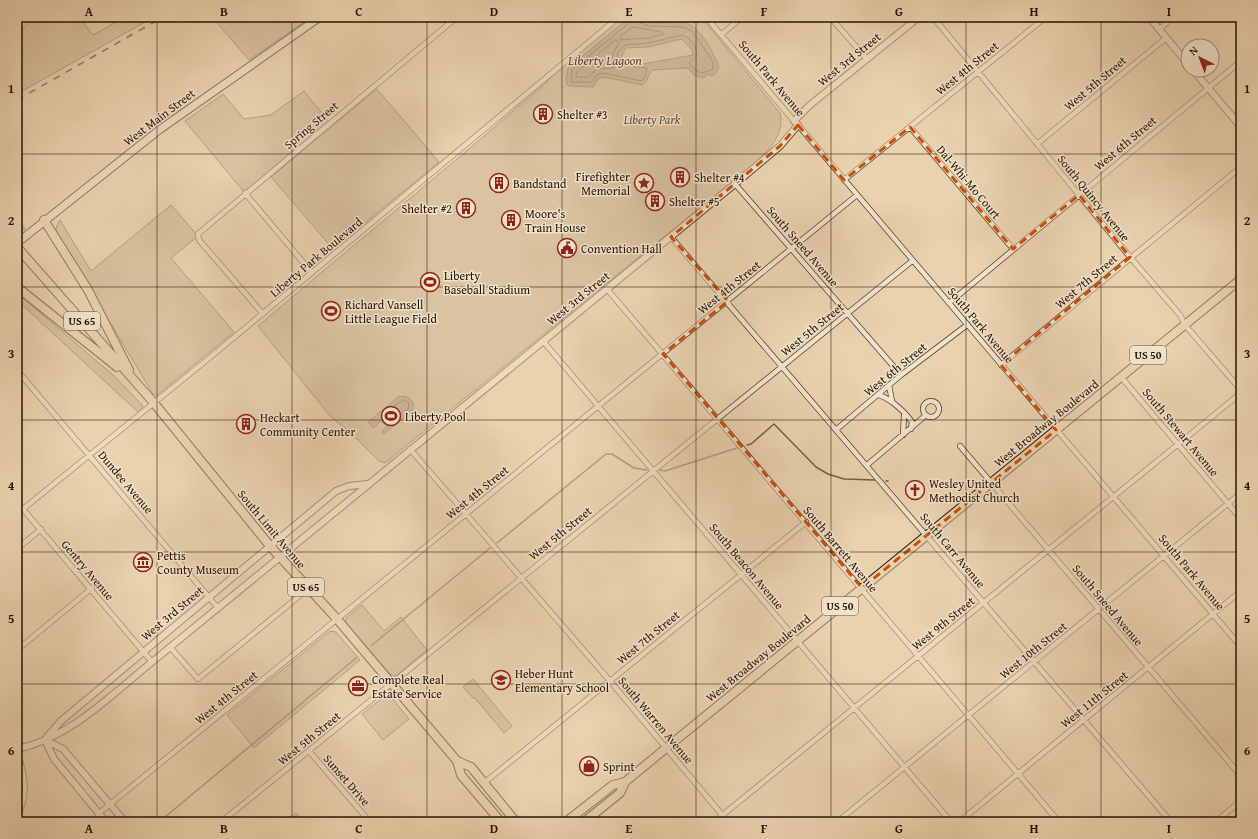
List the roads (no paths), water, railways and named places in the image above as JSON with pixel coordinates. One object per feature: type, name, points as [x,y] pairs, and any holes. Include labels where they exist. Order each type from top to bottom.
[{"type":"highway","points":[[44,220],[88,290],[135,381]]},
{"type":"highway","name":"US 65","points":[[17,247],[135,381]]},
{"type":"highway","name":"West Broadway Boulevard","points":[[584,822],[620,793],[625,782],[665,748],[1241,279]]},
{"type":"highway","points":[[17,287],[135,381]]},
{"type":"highway","name":"South Limit Avenue","points":[[135,381],[270,546],[337,619],[457,761],[461,775],[501,822]]},
{"type":"highway","name":"South Limit Avenue","points":[[457,761],[471,767],[516,822]]},
{"type":"highway","name":"West Broadway Boulevard","points":[[566,822],[613,785],[625,782]]},
{"type":"main road","name":"West Main Street","points":[[17,244],[44,220],[158,130],[320,17]]},
{"type":"street","name":"Spring Street","points":[[263,314],[199,240],[198,234],[245,193],[457,17]]},
{"type":"street","name":"Liberty Park Boulevard","points":[[23,509],[263,314],[619,17]]},
{"type":"street","name":"South Park Avenue","points":[[706,17],[1241,647]]},
{"type":"street","points":[[721,35],[742,17]]},
{"type":"street","points":[[830,17],[867,59]]},
{"type":"street","name":"West 3rd Street","points":[[45,740],[69,728],[152,662],[410,449],[736,184],[780,146],[810,105],[919,17]]},
{"type":"street","name":"South Quincy Avenue","points":[[932,17],[1130,257],[1180,315],[1185,325],[1241,390]]},
{"type":"street","name":"West 4th Street","points":[[844,180],[1046,17]]},
{"type":"street","points":[[1148,17],[1180,55]]},
{"type":"street","points":[[1159,29],[1174,17]]},
{"type":"street","name":"West 5th Street","points":[[1037,144],[1166,38]]},
{"type":"street","name":"West 6th Street","points":[[948,303],[1241,61]]},
{"type":"street","points":[[1200,78],[1241,127]]},
{"type":"street","name":"Dal-Whi-Mo Court","points":[[910,127],[1013,250]]},
{"type":"street","name":"West 7th Street","points":[[1001,365],[1241,166]]},
{"type":"street","name":"South Sneed Avenue","points":[[736,184],[901,375]]},
{"type":"street","points":[[245,193],[312,273]]},
{"type":"street","name":"West 4th Street","points":[[98,814],[857,196]]},
{"type":"street","name":"South Carr Avenue","points":[[671,237],[728,301],[1171,822]]},
{"type":"street","name":"West 5th Street","points":[[222,822],[912,260]]},
{"type":"street","name":"South Barrett Avenue","points":[[608,289],[1060,822]]},
{"type":"street","name":"West 6th Street","points":[[837,429],[901,375],[967,325]]},
{"type":"street","name":"South Beacon Avenue","points":[[543,341],[951,822]]},
{"type":"street","name":"Dundee Avenue","points":[[17,370],[218,608]]},
{"type":"street","name":"South Stewart Avenue","points":[[1121,377],[1241,518]]},
{"type":"street","points":[[889,385],[892,401]]},
{"type":"street","name":"West 9th Street","points":[[714,822],[1241,393]]},
{"type":"street","points":[[878,395],[892,401],[904,415],[908,416],[912,422],[911,429]]},
{"type":"street","points":[[903,435],[904,415]]},
{"type":"street","points":[[867,465],[926,415]]},
{"type":"street","name":"South Sneed Avenue","points":[[960,446],[1241,776]]},
{"type":"street","name":"South Warren Avenue","points":[[410,449],[610,681],[728,822]]},
{"type":"street","name":"West 3rd Street","points":[[45,740],[61,721],[336,491],[349,486],[369,484]]},
{"type":"street","name":"West 10th Street","points":[[837,822],[1241,493]]},
{"type":"street","name":"Gentry Avenue","points":[[17,502],[92,588],[143,651]]},
{"type":"street","name":"West 7th Street","points":[[484,782],[806,522]]},
{"type":"street","points":[[17,549],[41,529]]},
{"type":"street","points":[[17,650],[92,588]]},
{"type":"street","points":[[170,647],[198,679],[308,589]]},
{"type":"street","name":"West 11th Street","points":[[959,822],[1241,591]]},
{"type":"street","name":"West 3rd Street","points":[[143,651],[152,662]]},
{"type":"street","points":[[45,740],[54,759],[106,822]]},
{"type":"street","points":[[17,816],[22,807],[26,781],[17,749],[45,740],[63,749],[125,822]]},
{"type":"street","name":"Sunset Drive","points":[[309,751],[370,822]]},
{"type":"street","points":[[1215,822],[1241,801]]},
{"type":"water","name":"Liberty Lagoon","points":[[630,17],[658,23],[683,22],[692,26],[706,42],[719,67],[715,74],[712,76],[707,74],[704,78],[694,75],[688,68],[653,70],[646,82],[642,85],[604,77],[599,78],[593,87],[568,86],[566,81],[568,68]],"holes":[[[682,39],[692,50],[693,55],[643,64],[625,62],[621,58],[626,48],[648,47]]]},
{"type":"water","name":"Liberty Pool","points":[[404,396],[412,401],[413,410],[384,434],[382,431],[387,427],[381,421],[373,428],[368,422],[398,397]]},
{"type":"waterway","points":[[747,445],[751,444],[774,424],[816,467],[828,474],[844,479],[875,480]]},
{"type":"waterway","points":[[659,470],[665,471],[737,448]]},
{"type":"waterway","points":[[497,543],[606,454],[612,454],[634,468],[647,470]]},
{"type":"waterway","points":[[372,645],[490,548]]},
{"type":"waterway","points":[[159,822],[356,658]]},
{"type":"railway","points":[[17,100],[163,17]]},
{"type":"place","name":"Shelter #3","points":[[543,114]]},
{"type":"place","name":"Shelter #4","points":[[680,177]]},
{"type":"place","name":"Bandstand","points":[[499,183]]},
{"type":"place","name":"Firefighter Memorial","points":[[644,183]]},
{"type":"place","name":"Shelter #5","points":[[655,201]]},
{"type":"place","name":"Shelter #2","points":[[466,208]]},
{"type":"place","name":"Moore's Train House","points":[[511,220]]},
{"type":"place","name":"Convention Hall","points":[[567,248]]},
{"type":"place","name":"Liberty Baseball Stadium","points":[[430,282]]},
{"type":"place","name":"Richard Vansell Little League Field","points":[[331,311]]},
{"type":"place","name":"Liberty Pool","points":[[391,416]]},
{"type":"place","name":"Heckart Community Center","points":[[246,424]]},
{"type":"place","name":"Wesley United Methodist Church","points":[[915,490]]},
{"type":"place","name":"Pettis County Museum","points":[[143,562]]},
{"type":"place","name":"Heber Hunt Elementary School","points":[[501,680]]},
{"type":"place","name":"Complete Real Estate Service","points":[[358,686]]},
{"type":"place","name":"Sprint","points":[[589,766]]},
{"type":"park label","name":"Liberty Park","points":[[652,119]]}]
